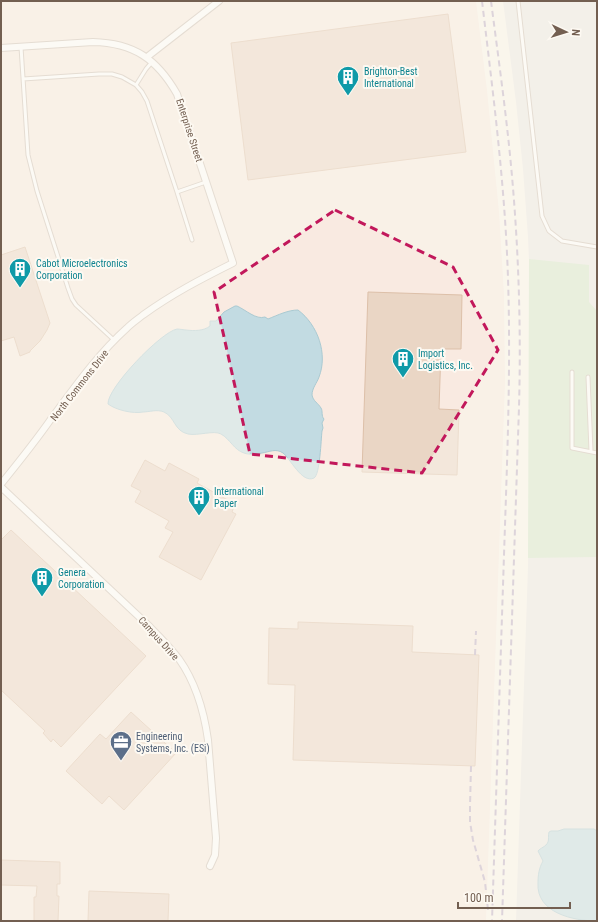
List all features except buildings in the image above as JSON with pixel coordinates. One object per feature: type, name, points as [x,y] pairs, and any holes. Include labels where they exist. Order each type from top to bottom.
[{"type":"street","points":[[147,57],[219,1]]},
{"type":"street","name":"Enterprise Street","points":[[1,48],[108,42],[131,49],[147,57],[153,62],[171,83],[182,105],[233,263]]},
{"type":"street","name":"North Commons Drive","points":[[1,485],[88,370],[114,340],[157,305],[174,294],[233,263]]},
{"type":"street","name":"Campus Drive","points":[[1,485],[150,627],[168,646],[185,669],[194,686],[200,703],[208,740],[216,838],[215,855],[210,866]]},
{"type":"lane","points":[[518,1],[542,216],[549,231],[562,241],[597,247]]},
{"type":"lane","points":[[20,46],[27,149],[37,190],[68,288],[76,305],[114,340]]},
{"type":"lane","points":[[136,85],[146,69],[153,62]]},
{"type":"lane","points":[[23,79],[112,74],[122,77],[136,85],[147,101],[192,240]]},
{"type":"lane","points":[[177,192],[206,182]]},
{"type":"lane","points":[[572,372],[572,448],[597,453]]},
{"type":"lane","points":[[588,377],[591,452]]},
{"type":"highlighted area","points":[[335,210],[453,267],[498,350],[422,473],[250,454],[214,292]]},
{"type":"shaded area","points":[[1,1],[476,1],[487,90],[499,212],[504,295],[505,382],[486,921],[1,921]]},
{"type":"shaded area","points":[[503,1],[597,1],[597,921],[516,921],[528,567],[531,306],[523,169]]},
{"type":"green space","points":[[529,259],[589,265],[589,302],[597,311],[597,557],[528,558]]},
{"type":"water","points":[[235,306],[255,316],[262,318],[265,317],[268,319],[287,312],[298,310],[305,316],[316,332],[322,350],[322,368],[312,395],[313,399],[321,408],[324,419],[322,423],[323,428],[318,471],[314,478],[310,479],[301,474],[283,453],[275,451],[246,454],[237,449],[221,434],[188,434],[183,432],[177,427],[168,414],[164,412],[130,412],[120,410],[108,404],[110,396],[125,374],[148,350],[169,332],[177,329],[205,329],[210,326],[210,321],[216,321],[224,312]]},
{"type":"water","points":[[564,829],[594,829],[597,831],[597,921],[588,921],[568,917],[558,913],[543,902],[539,893],[539,874],[543,861],[538,851],[547,844],[549,832]]},
{"type":"railway","points":[[482,1],[504,208],[509,313],[509,382],[492,921]]},
{"type":"railway","points":[[491,1],[511,165],[517,243],[520,325],[519,407],[502,921]]},
{"type":"railway","points":[[475,655],[476,631]]},
{"type":"railway","points":[[471,766],[470,822],[473,840],[485,882],[488,910]]},
{"type":"place","name":"Brighton-Best International","points":[[348,96]]},
{"type":"place","name":"Cabot Microelectronics Corporation","points":[[20,288]]},
{"type":"place","name":"Import Logistics, Inc.","points":[[403,378]]},
{"type":"place","name":"International Paper","points":[[199,516]]},
{"type":"place","name":"Genera Corporation","points":[[42,598]]},
{"type":"place","name":"Engineering Systems, Inc. (ESi)","points":[[121,762]]}]
